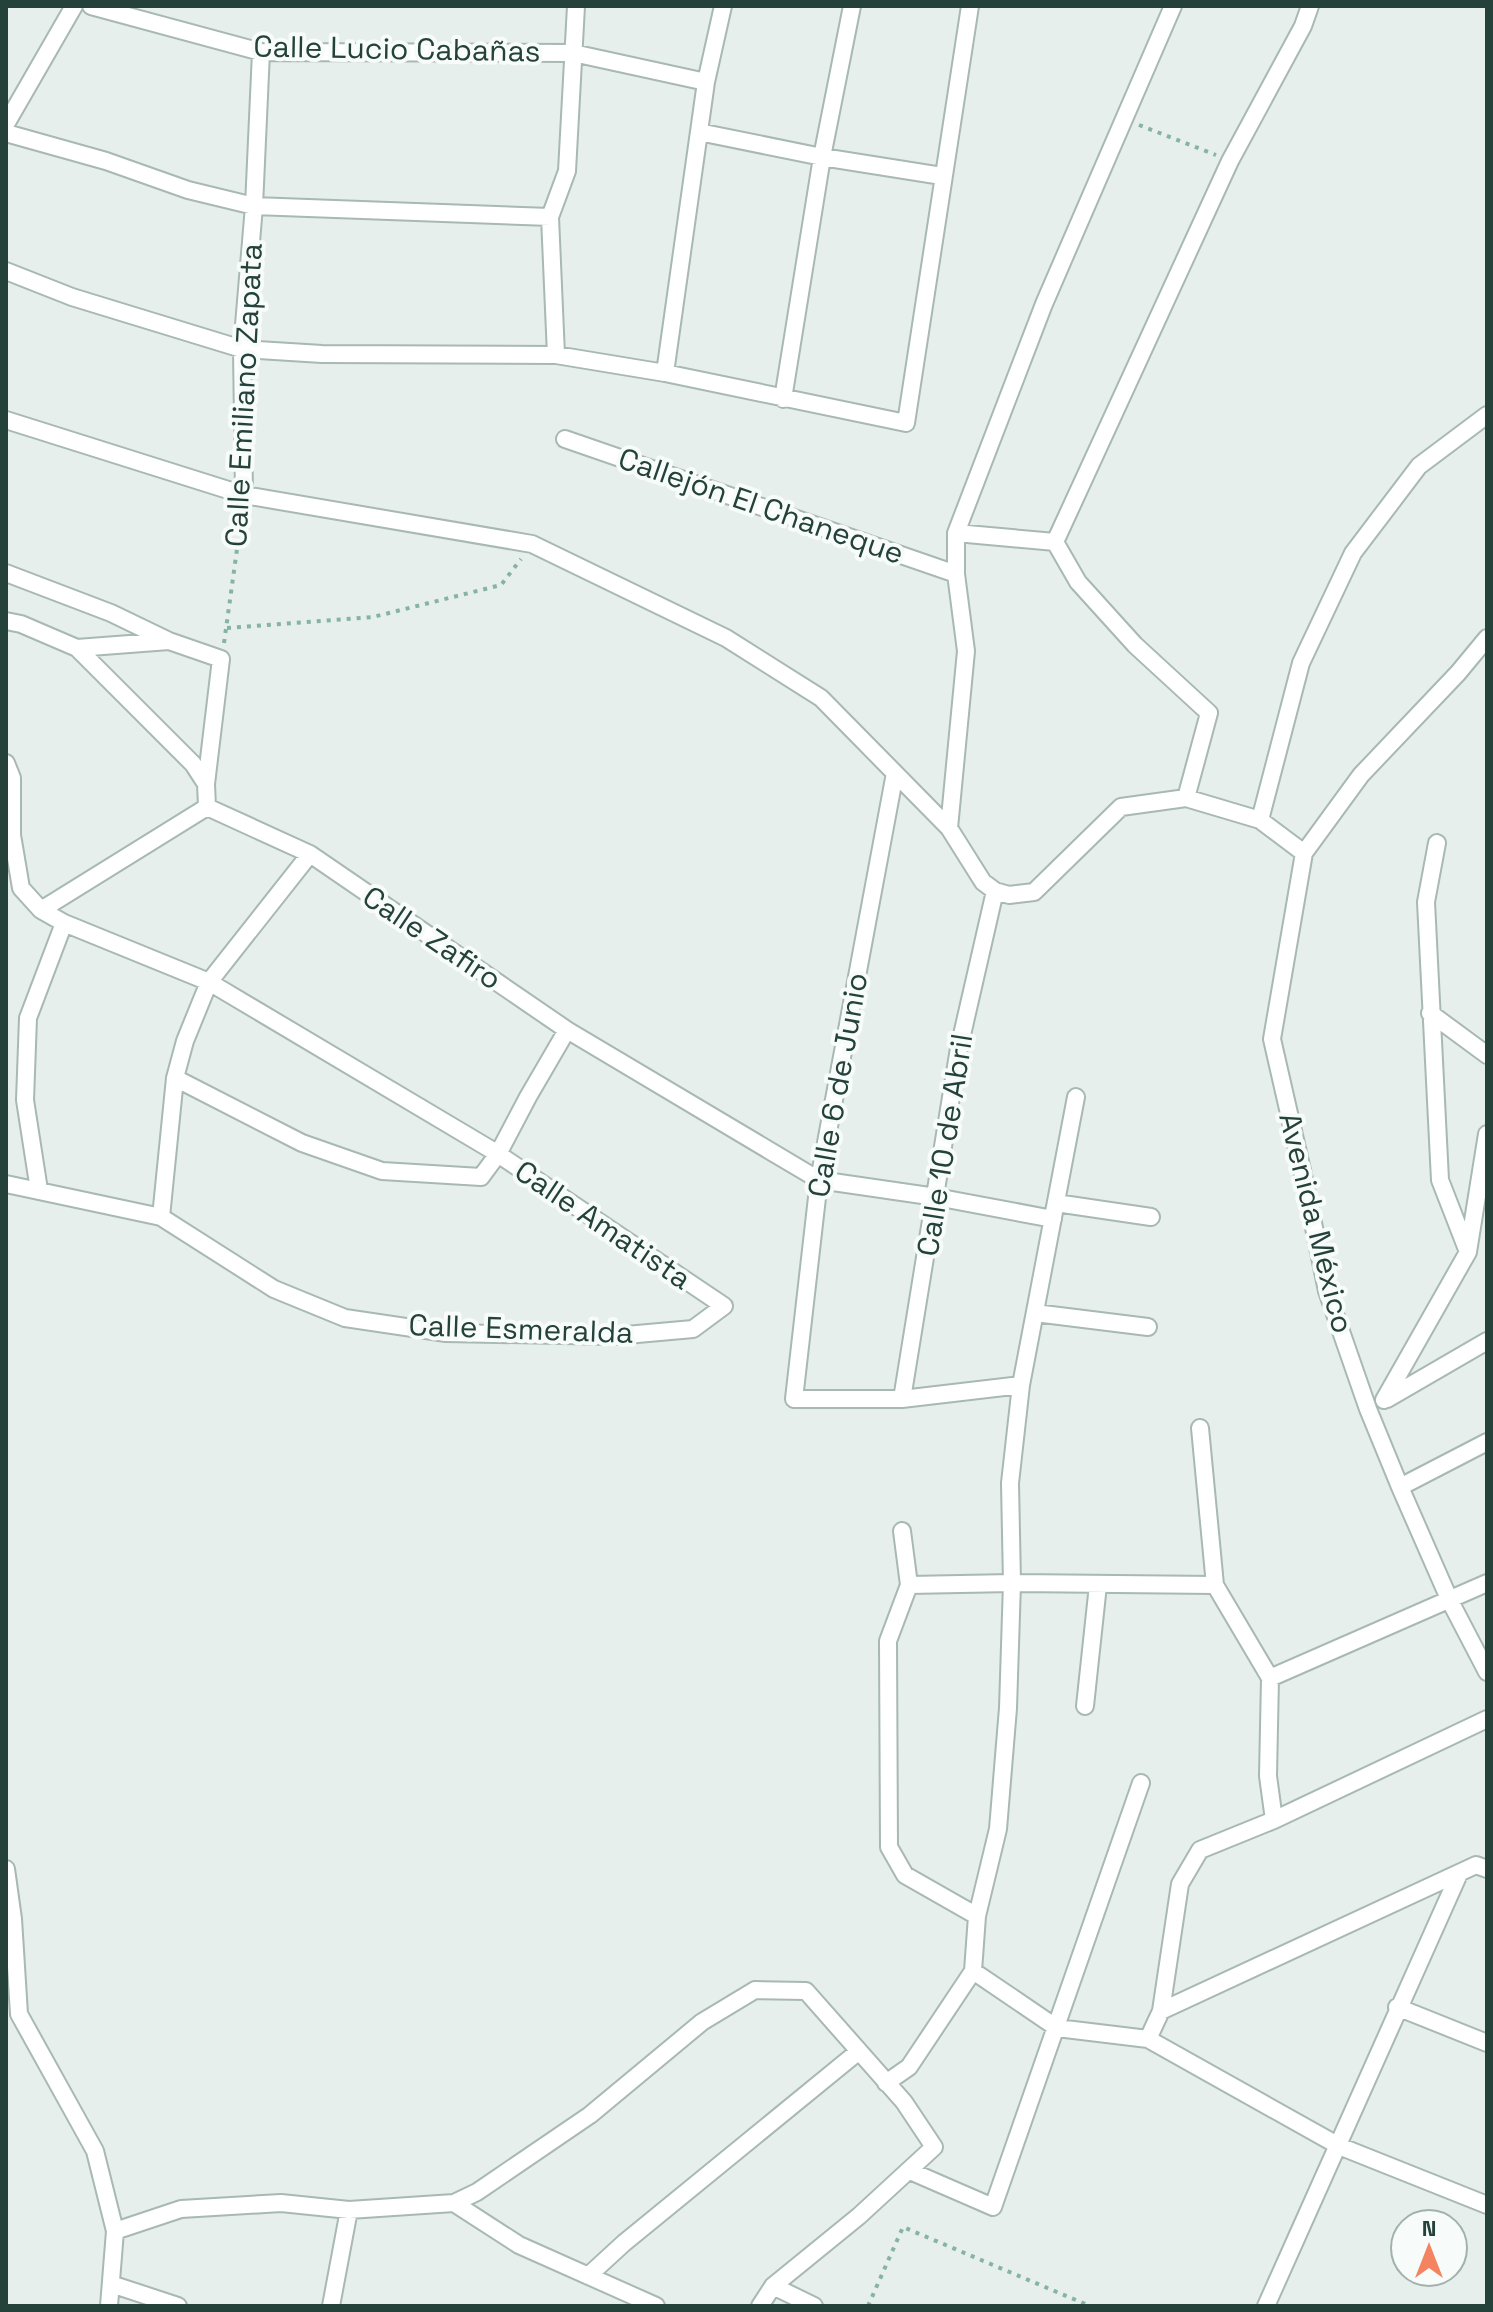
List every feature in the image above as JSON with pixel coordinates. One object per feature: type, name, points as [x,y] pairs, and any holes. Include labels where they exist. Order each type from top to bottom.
[{"type":"street","points":[[6,124],[74,6]]},
{"type":"street","name":"Calle Lucio Cabañas","points":[[91,6],[261,52],[573,53],[706,82]]},
{"type":"street","points":[[556,355],[550,217],[567,171],[576,6]]},
{"type":"street","points":[[665,373],[706,82],[723,6]]},
{"type":"street","points":[[783,399],[822,157],[852,6]]},
{"type":"street","points":[[6,271],[72,297],[242,349],[322,354],[556,355],[665,373],[906,423],[970,6]]},
{"type":"street","points":[[949,828],[966,651],[956,574],[956,533],[1044,304],[1173,6]]},
{"type":"street","points":[[1055,542],[1230,161],[1303,26],[1310,6]]},
{"type":"street","name":"Calle Emiliano Zapata","points":[[244,495],[242,349],[254,206],[261,52]]},
{"type":"street","points":[[699,132],[822,157],[942,176]]},
{"type":"street","points":[[6,133],[106,161],[188,190],[254,206],[550,217]]},
{"type":"street","points":[[1260,820],[1301,663],[1353,553],[1419,466],[1487,415]]},
{"type":"street","points":[[6,420],[244,495],[532,544],[726,638],[821,698],[949,828],[983,882],[995,891],[1009,895],[1034,892],[1121,807],[1186,798],[1260,820],[1304,853],[1361,775],[1487,638]]},
{"type":"street","name":"Callejón El Chaneque","points":[[565,439],[956,574]]},
{"type":"street","points":[[956,533],[1055,542]]},
{"type":"street","points":[[1055,542],[1078,582],[1135,645],[1209,713],[1186,798]]},
{"type":"street","points":[[6,573],[111,613],[169,641],[221,659],[206,784],[207,807],[41,910]]},
{"type":"street","points":[[6,621],[21,624],[77,648],[193,764],[206,784]]},
{"type":"street","points":[[77,648],[169,641]]},
{"type":"street","points":[[6,763],[12,778],[12,835],[21,888],[41,910],[64,923],[209,982],[498,1154],[567,1030]]},
{"type":"street","name":"Calle 6 de Junio","points":[[895,773],[819,1180],[794,1399],[902,1399]]},
{"type":"street","name":"Calle Zafiro","points":[[207,807],[310,854],[567,1030],[819,1180]]},
{"type":"street","points":[[1437,843],[1426,902],[1440,1180],[1468,1252]]},
{"type":"street","name":"Avenida México","points":[[1304,853],[1272,1039],[1327,1291],[1368,1409],[1400,1487],[1450,1601],[1487,1672]]},
{"type":"street","points":[[161,1217],[175,1078],[185,1041],[209,982],[310,854]]},
{"type":"street","name":"Calle 10 de Abril","points":[[902,1399],[959,1048],[995,891]]},
{"type":"street","points":[[39,1190],[25,1100],[28,1018],[64,923]]},
{"type":"street","points":[[1430,1013],[1487,1055]]},
{"type":"street","name":"Calle Amatista","points":[[175,1078],[302,1143],[382,1171],[481,1177],[498,1154],[724,1306]]},
{"type":"street","points":[[886,2083],[909,2067],[973,1971],[977,1916],[998,1829],[1008,1708],[1012,1583],[1010,1483],[1021,1385],[1076,1097]]},
{"type":"street","points":[[1384,1400],[1468,1252],[1487,1134]]},
{"type":"street","points":[[819,1180],[1054,1211],[1151,1217]]},
{"type":"street","name":"Calle Esmeralda","points":[[6,1184],[161,1217],[274,1289],[345,1318],[446,1333],[615,1336],[693,1329],[724,1306]]},
{"type":"street","points":[[1035,1313],[1148,1327]]},
{"type":"street","points":[[1368,1409],[1487,1341]]},
{"type":"street","points":[[902,1399],[1021,1385]]},
{"type":"street","points":[[1200,1428],[1215,1585],[1270,1678],[1268,1776],[1274,1820]]},
{"type":"street","points":[[1400,1487],[1487,1442]]},
{"type":"street","points":[[902,1531],[909,1585],[888,1641],[889,1847],[905,1875],[977,1916]]},
{"type":"street","points":[[1270,1678],[1487,1583]]},
{"type":"street","points":[[909,1585],[1215,1585]]},
{"type":"street","points":[[1085,1706],[1098,1585]]},
{"type":"street","points":[[1148,2039],[1161,2011],[1180,1884],[1200,1850],[1274,1820],[1487,1719]]},
{"type":"street","points":[[910,2171],[993,2207],[1141,1783]]},
{"type":"street","points":[[1161,2011],[1459,1874],[1482,1867]]},
{"type":"street","points":[[6,1869],[19,2014],[95,2151],[115,2231],[109,2306]]},
{"type":"street","points":[[1266,2306],[1459,1874]]},
{"type":"street","points":[[973,1971],[1057,2028],[1148,2039],[1339,2146],[1487,2205]]},
{"type":"street","points":[[115,2231],[181,2209],[281,2203],[349,2210],[454,2203],[477,2192],[590,2115],[702,2022],[755,1990],[806,1991],[904,2102],[934,2147],[910,2171],[773,2286],[760,2306]]},
{"type":"street","points":[[1397,2007],[1487,2043]]},
{"type":"street","points":[[588,2276],[859,2051]]},
{"type":"street","points":[[454,2203],[519,2245],[656,2306]]},
{"type":"street","points":[[331,2306],[349,2210]]},
{"type":"street","points":[[111,2284],[178,2306]]},
{"type":"street","points":[[773,2286],[814,2306]]},
{"type":"path","points":[[1125,119],[1230,161]]},
{"type":"path","name":"Calle Emiliano Zapata","points":[[221,659],[244,495]]},
{"type":"path","points":[[227,628],[373,617],[501,585],[532,544]]},
{"type":"path","points":[[868,2306],[903,2227],[1090,2306]]}]
